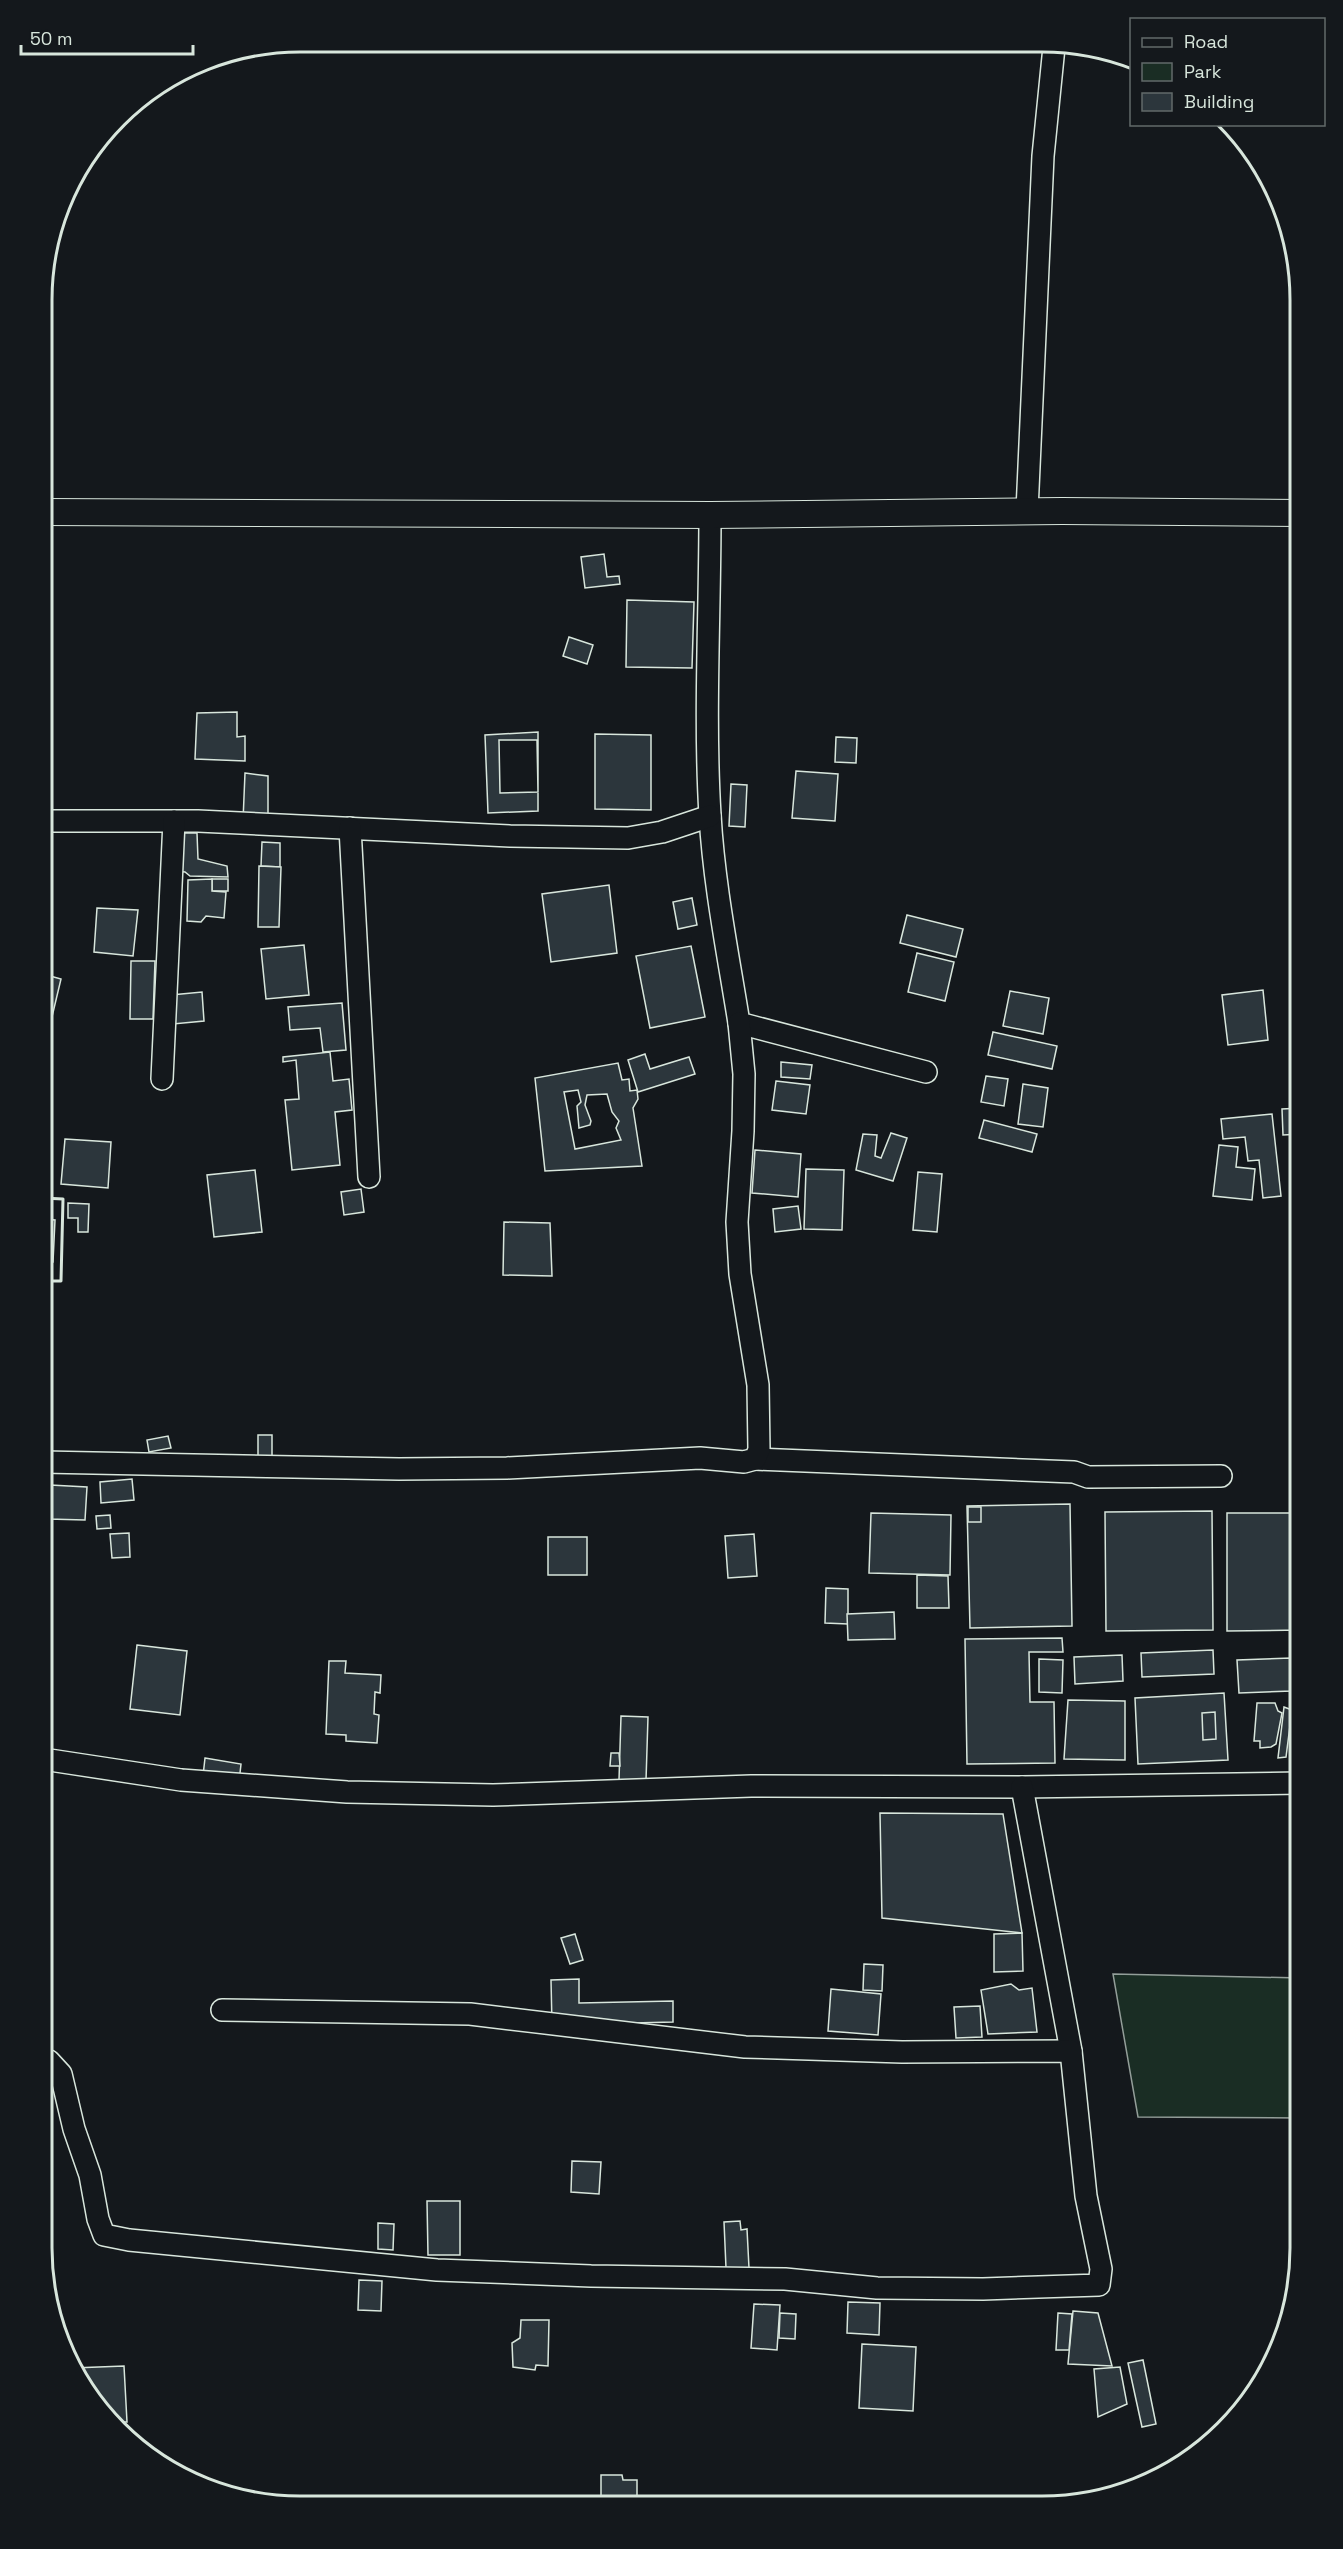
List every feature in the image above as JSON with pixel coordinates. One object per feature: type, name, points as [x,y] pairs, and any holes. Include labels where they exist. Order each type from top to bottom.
[{"type":"street","points":[[1027,511],[1043,156],[1053,53]]},
{"type":"street","points":[[52,512],[710,515],[1027,511],[1290,513]]},
{"type":"street","points":[[710,515],[708,733],[710,816],[715,868],[739,1023],[744,1097],[737,1222],[740,1274],[758,1385],[759,1450],[755,1459]]},
{"type":"street","points":[[52,821],[174,821],[628,838],[662,832],[710,816]]},
{"type":"street","points":[[162,1079],[174,821]]},
{"type":"street","points":[[350,828],[369,1177]]},
{"type":"street","points":[[739,1023],[926,1072]]},
{"type":"street","points":[[52,1462],[399,1469],[507,1468],[700,1458],[744,1462],[755,1459],[1074,1472],[1088,1477],[1221,1476]]},
{"type":"street","points":[[52,1760],[181,1780],[347,1792],[493,1796],[751,1786],[1022,1787],[1290,1783]]},
{"type":"street","points":[[52,2064],[61,2074],[74,2129],[90,2175],[98,2219],[105,2235],[140,2241],[437,2270],[785,2279],[877,2288],[983,2289],[1099,2286],[1101,2269],[1086,2196],[1071,2051],[1022,1787]]},
{"type":"street","points":[[222,2010],[470,2014],[745,2047],[925,2052],[1071,2051]]},
{"type":"green space","points":[[1113,1974],[1290,1978],[1290,2118],[1138,2117]]},
{"type":"building","points":[[604,554],[607,577],[619,576],[620,584],[585,588],[581,557]]},
{"type":"building","points":[[627,600],[694,602],[692,668],[626,667]]},
{"type":"building","points":[[569,637],[593,645],[587,664],[563,656]]},
{"type":"building","points":[[237,712],[237,737],[245,736],[245,761],[195,759],[197,713]]},
{"type":"building","points":[[538,732],[538,792],[538,811],[488,813],[485,735]],"holes":[[[499,740],[537,740],[538,792],[500,793]]]},
{"type":"building","points":[[595,734],[651,735],[651,810],[595,809]]},
{"type":"building","points":[[836,737],[857,738],[856,763],[835,762]]},
{"type":"building","points":[[796,771],[838,774],[835,821],[792,818]]},
{"type":"building","points":[[245,773],[268,776],[268,820],[243,821]]},
{"type":"building","points":[[731,784],[747,785],[745,827],[729,826]]},
{"type":"building","points":[[179,833],[197,833],[198,859],[227,866],[228,877],[190,876],[185,872],[175,871]]},
{"type":"building","points":[[262,842],[280,843],[280,867],[261,866]]},
{"type":"building","points":[[259,866],[281,867],[279,927],[258,927]]},
{"type":"building","points":[[212,879],[228,879],[228,891],[212,891]]},
{"type":"building","points":[[212,879],[212,891],[226,892],[224,918],[206,916],[201,922],[187,921],[188,880]]},
{"type":"building","points":[[609,885],[617,953],[551,962],[542,894]]},
{"type":"building","points":[[692,898],[697,925],[678,929],[673,902]]},
{"type":"building","points":[[97,908],[138,910],[133,956],[94,952]]},
{"type":"building","points":[[907,915],[963,929],[956,957],[900,943]]},
{"type":"building","points":[[304,945],[309,995],[266,999],[261,949]]},
{"type":"building","points":[[691,946],[705,1017],[650,1028],[636,956]]},
{"type":"building","points":[[917,953],[954,962],[945,1001],[908,992]]},
{"type":"building","points":[[131,961],[155,961],[153,1019],[130,1019]]},
{"type":"building","points":[[52,976],[61,979],[52,1017]]},
{"type":"building","points":[[1263,990],[1268,1040],[1228,1045],[1222,995]]},
{"type":"building","points":[[1010,991],[1049,998],[1043,1034],[1003,1026]]},
{"type":"building","points":[[202,992],[204,1021],[173,1024],[171,995]]},
{"type":"building","points":[[342,1003],[346,1050],[323,1052],[320,1028],[290,1030],[288,1007]]},
{"type":"building","points":[[993,1032],[1057,1046],[1052,1069],[988,1055]]},
{"type":"building","points":[[330,1052],[333,1081],[349,1079],[352,1110],[335,1112],[340,1165],[292,1170],[285,1100],[299,1099],[296,1060],[283,1062],[283,1057]]},
{"type":"building","points":[[645,1054],[650,1069],[689,1057],[695,1074],[638,1092],[628,1060]]},
{"type":"building","points":[[781,1062],[812,1065],[810,1079],[781,1077]]},
{"type":"building","points":[[618,1063],[622,1080],[629,1079],[630,1091],[637,1090],[638,1099],[633,1108],[642,1166],[545,1171],[535,1078]],"holes":[[[578,1090],[581,1102],[577,1106],[579,1128],[590,1125],[591,1121],[585,1105],[587,1095],[607,1094],[612,1112],[619,1121],[616,1128],[621,1140],[575,1149],[564,1092]]]},
{"type":"building","points":[[986,1076],[1008,1079],[1004,1106],[981,1102]]},
{"type":"building","points":[[776,1081],[810,1085],[806,1114],[772,1110]]},
{"type":"building","points":[[1023,1084],[1048,1088],[1043,1127],[1018,1124]]},
{"type":"building","points":[[1282,1109],[1290,1109],[1290,1135],[1283,1135]]},
{"type":"building","points":[[1272,1114],[1281,1196],[1263,1198],[1259,1160],[1248,1161],[1245,1137],[1223,1139],[1221,1119]]},
{"type":"building","points":[[984,1120],[1037,1134],[1032,1152],[979,1138]]},
{"type":"building","points":[[891,1133],[907,1138],[893,1181],[856,1170],[863,1134],[877,1135],[875,1156],[881,1158]]},
{"type":"building","points":[[65,1139],[111,1142],[108,1188],[61,1184]]},
{"type":"building","points":[[1219,1145],[1238,1147],[1236,1167],[1255,1169],[1252,1200],[1213,1196]]},
{"type":"building","points":[[755,1150],[801,1154],[798,1197],[752,1193]]},
{"type":"building","points":[[806,1169],[844,1170],[842,1230],[804,1229]]},
{"type":"building","points":[[255,1170],[262,1232],[214,1237],[207,1175]]},
{"type":"building","points":[[918,1172],[942,1174],[937,1232],[913,1230]]},
{"type":"building","points":[[361,1189],[364,1212],[344,1215],[341,1192]]},
{"type":"building","points":[[68,1203],[89,1204],[88,1232],[78,1232],[78,1218],[68,1218]]},
{"type":"building","points":[[798,1206],[801,1229],[775,1232],[773,1209]]},
{"type":"building","points":[[52,1220],[55,1220],[52,1262]]},
{"type":"building","points":[[504,1222],[550,1223],[552,1276],[503,1275]]},
{"type":"building","points":[[258,1435],[272,1435],[272,1460],[258,1460]]},
{"type":"building","points":[[168,1436],[171,1448],[149,1452],[147,1440]]},
{"type":"building","points":[[132,1479],[134,1500],[101,1503],[100,1482]]},
{"type":"building","points":[[52,1485],[87,1487],[85,1520],[52,1519]]},
{"type":"building","points":[[1070,1504],[1072,1626],[970,1628],[967,1506]]},
{"type":"building","points":[[968,1507],[981,1507],[981,1522],[968,1522]]},
{"type":"building","points":[[1212,1511],[1213,1630],[1106,1631],[1105,1512]]},
{"type":"building","points":[[871,1513],[951,1515],[950,1575],[869,1573]]},
{"type":"building","points":[[1227,1513],[1290,1513],[1290,1630],[1227,1631]]},
{"type":"building","points":[[110,1515],[111,1528],[97,1529],[96,1516]]},
{"type":"building","points":[[129,1533],[130,1557],[112,1558],[110,1534]]},
{"type":"building","points":[[754,1534],[757,1576],[728,1578],[725,1536]]},
{"type":"building","points":[[548,1537],[587,1537],[587,1575],[548,1575]]},
{"type":"building","points":[[917,1575],[948,1576],[949,1608],[917,1608]]},
{"type":"building","points":[[826,1588],[848,1589],[848,1624],[825,1623]]},
{"type":"building","points":[[894,1612],[895,1639],[848,1640],[847,1614]]},
{"type":"building","points":[[1062,1638],[1063,1652],[1029,1652],[1030,1702],[1054,1702],[1055,1763],[967,1764],[965,1639]]},
{"type":"building","points":[[137,1645],[187,1651],[180,1715],[130,1709]]},
{"type":"building","points":[[1213,1650],[1214,1674],[1142,1677],[1141,1653]]},
{"type":"building","points":[[1122,1655],[1123,1681],[1075,1684],[1074,1657]]},
{"type":"building","points":[[1290,1658],[1290,1691],[1239,1693],[1237,1660]]},
{"type":"building","points":[[1039,1659],[1063,1660],[1062,1693],[1039,1692]]},
{"type":"building","points":[[329,1661],[346,1661],[345,1673],[381,1675],[380,1693],[375,1692],[374,1714],[379,1715],[377,1743],[346,1741],[346,1735],[326,1734]]},
{"type":"building","points":[[1224,1693],[1228,1760],[1138,1764],[1135,1698]]},
{"type":"building","points":[[1068,1700],[1125,1701],[1125,1760],[1064,1759]]},
{"type":"building","points":[[1257,1703],[1275,1703],[1278,1711],[1282,1713],[1276,1744],[1271,1747],[1260,1748],[1260,1741],[1254,1741]]},
{"type":"building","points":[[1284,1707],[1290,1709],[1290,1726],[1286,1757],[1278,1758]]},
{"type":"building","points":[[1215,1712],[1216,1739],[1203,1740],[1202,1713]]},
{"type":"building","points":[[621,1716],[648,1717],[646,1781],[619,1780]]},
{"type":"building","points":[[611,1753],[619,1753],[620,1766],[610,1766]]},
{"type":"building","points":[[205,1758],[241,1764],[239,1782],[203,1776]]},
{"type":"building","points":[[880,1813],[1003,1814],[1022,1933],[882,1918]]},
{"type":"building","points":[[1022,1933],[1023,1971],[994,1972],[994,1934]]},
{"type":"building","points":[[575,1934],[583,1960],[570,1964],[561,1938]]},
{"type":"building","points":[[864,1964],[883,1965],[882,1991],[863,1990]]},
{"type":"building","points":[[579,1979],[579,2003],[673,2001],[673,2022],[552,2025],[551,1980]]},
{"type":"building","points":[[1011,1984],[1019,1990],[1032,1988],[1037,2032],[988,2034],[981,1990]]},
{"type":"building","points":[[831,1989],[881,1994],[878,2035],[828,2031]]},
{"type":"building","points":[[980,2006],[982,2037],[956,2038],[954,2007]]},
{"type":"building","points":[[572,2161],[601,2162],[599,2194],[571,2192]]},
{"type":"building","points":[[427,2201],[460,2201],[460,2255],[428,2255]]},
{"type":"building","points":[[740,2221],[741,2230],[747,2229],[749,2268],[726,2268],[724,2222]]},
{"type":"building","points":[[378,2223],[394,2224],[393,2250],[378,2249]]},
{"type":"building","points":[[359,2280],[382,2281],[381,2311],[358,2310]]},
{"type":"building","points":[[848,2302],[880,2303],[879,2335],[847,2333]]},
{"type":"building","points":[[754,2304],[780,2305],[777,2350],[751,2348]]},
{"type":"building","points":[[1073,2311],[1098,2313],[1112,2366],[1068,2364]]},
{"type":"building","points":[[780,2313],[796,2314],[795,2339],[779,2338]]},
{"type":"building","points":[[1058,2313],[1072,2314],[1069,2350],[1056,2350]]},
{"type":"building","points":[[521,2320],[549,2320],[548,2366],[536,2365],[535,2370],[513,2367],[512,2343],[520,2338]]},
{"type":"building","points":[[862,2344],[916,2347],[913,2411],[859,2408]]},
{"type":"building","points":[[1143,2360],[1156,2424],[1142,2427],[1128,2363]]},
{"type":"building","points":[[124,2366],[127,2422],[123,2422],[104,2400],[83,2368]]},
{"type":"building","points":[[1120,2367],[1127,2404],[1098,2417],[1094,2369]]},
{"type":"building","points":[[601,2475],[622,2475],[623,2480],[637,2480],[637,2496],[601,2496]]},
{"type":"wall","points":[[52,1198],[63,1199],[61,1281],[52,1281]]}]
